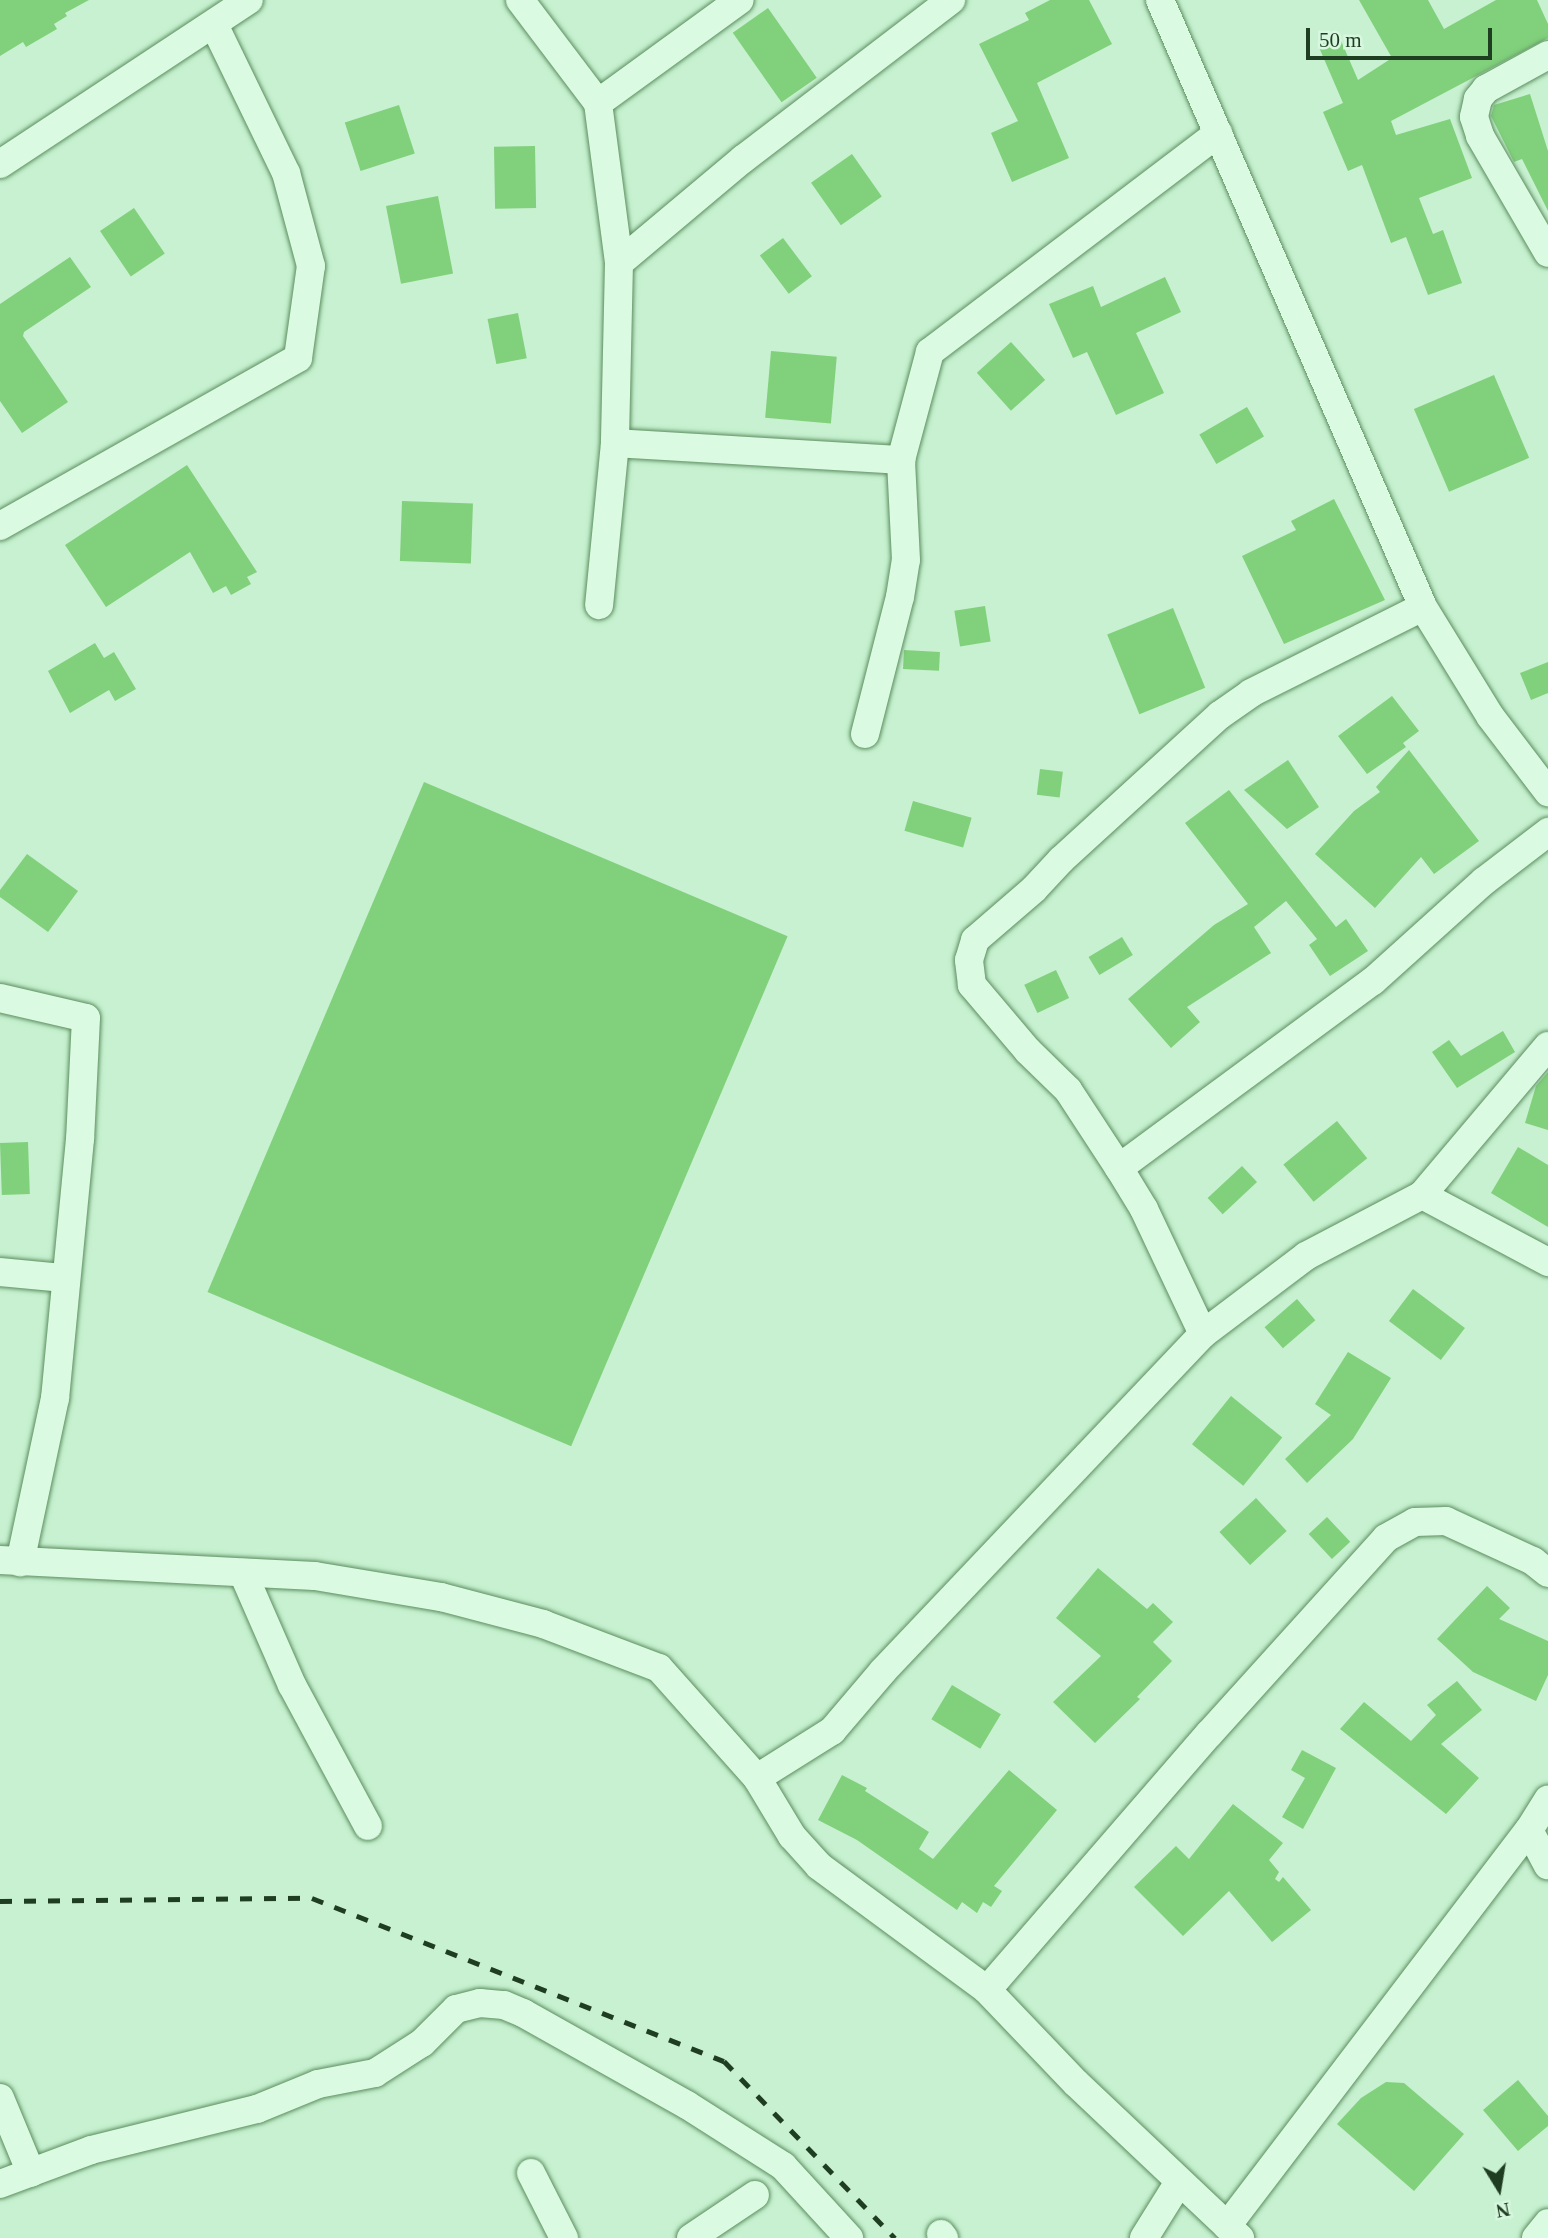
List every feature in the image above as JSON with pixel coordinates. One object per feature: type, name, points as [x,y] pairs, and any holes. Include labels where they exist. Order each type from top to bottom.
[{"type":"street","points":[[0,164],[249,0]]},
{"type":"street","points":[[520,0],[598,103],[619,263],[615,443],[598,605]]},
{"type":"street","points":[[598,103],[740,0]]},
{"type":"street","points":[[619,263],[743,159],[951,0]]},
{"type":"street","points":[[1160,0],[1423,607],[1490,716],[1548,792]]},
{"type":"street","points":[[0,526],[298,358],[311,266],[286,173],[214,25]]},
{"type":"street","points":[[1548,55],[1486,89],[1478,99],[1474,117],[1480,136],[1548,253]]},
{"type":"street","points":[[865,734],[900,597],[906,560],[901,460],[930,352],[1218,133]]},
{"type":"street","points":[[615,443],[901,460]]},
{"type":"street","points":[[1203,1334],[1144,1209],[1068,1090],[1028,1051],[972,985],[969,960],[975,940],[1034,889],[1061,860],[1220,715],[1251,693],[1423,607]]},
{"type":"street","points":[[1119,1168],[1373,981],[1484,881],[1548,832]]},
{"type":"street","points":[[0,998],[86,1018],[80,1139],[64,1278],[55,1398],[10,1561],[315,1576],[441,1597],[543,1624],[659,1668],[757,1778],[792,1836],[819,1866],[987,1990],[1076,2083],[1233,2232],[1529,1830],[1548,1800]]},
{"type":"street","points":[[757,1778],[832,1731],[883,1671],[1203,1334],[1306,1256],[1422,1195],[1548,1046]]},
{"type":"street","points":[[1422,1195],[1548,1262]]},
{"type":"street","points":[[0,1272],[64,1278]]},
{"type":"street","points":[[987,1990],[1209,1734],[1386,1538],[1415,1522],[1446,1521],[1533,1562],[1548,1573]]},
{"type":"street","points":[[243,1573],[292,1685],[369,1826]]},
{"type":"street","points":[[1529,1830],[1548,1865]]},
{"type":"street","points":[[0,2184],[92,2150],[257,2109],[318,2084],[375,2073],[422,2043],[456,2009],[480,2003],[504,2005],[687,2105],[783,2166],[849,2238]]},
{"type":"street","points":[[0,2098],[31,2173]]},
{"type":"street","points":[[531,2173],[564,2238]]},
{"type":"street","points":[[1144,2238],[1179,2182]]},
{"type":"street","points":[[691,2238],[755,2195]]},
{"type":"street","points":[[1536,2238],[1548,2222]]},
{"type":"building","points":[[0,0],[89,0],[65,13],[67,16],[54,24],[57,29],[26,47],[23,42],[0,56]]},
{"type":"building","points":[[1050,0],[1089,0],[1112,44],[1037,83],[1069,158],[1012,182],[991,133],[1018,121],[979,44],[1029,20],[1025,13]]},
{"type":"building","points":[[1359,0],[1428,0],[1444,29],[1496,0],[1537,0],[1548,24],[1548,38],[1391,121],[1396,135],[1450,119],[1472,178],[1419,198],[1433,234],[1443,230],[1462,283],[1428,295],[1406,237],[1391,243],[1362,165],[1348,171],[1323,112],[1343,103],[1318,45],[1339,36],[1358,80],[1392,58]]},
{"type":"building","points":[[768,8],[817,78],[782,102],[733,33]]},
{"type":"building","points":[[1530,94],[1548,151],[1548,211],[1522,159],[1514,162],[1491,116],[1494,105]]},
{"type":"building","points":[[399,105],[415,154],[361,171],[345,123]]},
{"type":"building","points":[[535,146],[536,208],[495,209],[494,147]]},
{"type":"building","points":[[852,154],[882,197],[841,225],[811,183]]},
{"type":"building","points":[[438,196],[453,274],[401,284],[386,206]]},
{"type":"building","points":[[134,208],[165,254],[131,277],[100,231]]},
{"type":"building","points":[[783,238],[812,276],[789,294],[760,255]]},
{"type":"building","points":[[70,257],[91,287],[24,332],[23,336],[68,402],[22,433],[0,401],[0,304]]},
{"type":"building","points":[[1165,277],[1181,312],[1136,333],[1164,393],[1116,415],[1087,352],[1073,358],[1049,304],[1093,286],[1101,307]]},
{"type":"building","points":[[518,313],[527,358],[496,364],[488,319]]},
{"type":"building","points":[[1011,342],[1045,380],[1011,411],[977,373]]},
{"type":"building","points":[[771,351],[837,357],[831,423],[765,418]]},
{"type":"building","points":[[1494,375],[1529,458],[1449,492],[1414,409]]},
{"type":"building","points":[[1247,407],[1264,436],[1216,464],[1199,434]]},
{"type":"building","points":[[187,465],[257,572],[247,577],[251,584],[231,595],[226,586],[213,593],[190,552],[106,607],[65,545]]},
{"type":"building","points":[[1334,499],[1385,600],[1284,644],[1242,556],[1296,530],[1291,521]]},
{"type":"building","points":[[402,501],[473,503],[471,563],[400,561]]},
{"type":"building","points":[[985,606],[991,642],[960,646],[954,611]]},
{"type":"building","points":[[1173,608],[1205,688],[1139,714],[1107,635]]},
{"type":"building","points":[[95,643],[104,658],[114,652],[136,689],[115,701],[109,690],[70,713],[48,671]]},
{"type":"building","points":[[904,650],[940,652],[939,671],[903,669]]},
{"type":"building","points":[[1548,662],[1548,693],[1531,700],[1520,673]]},
{"type":"building","points":[[1392,696],[1419,731],[1403,743],[1406,747],[1367,774],[1338,736]]},
{"type":"building","points":[[1409,750],[1479,841],[1434,874],[1421,857],[1375,908],[1315,854],[1354,811],[1380,792],[1376,787]]},
{"type":"building","points":[[1288,760],[1319,807],[1287,829],[1244,790]]},
{"type":"building","points":[[1040,769],[1063,772],[1060,798],[1037,795]]},
{"type":"building","points":[[424,782],[788,936],[571,1446],[208,1292]]},
{"type":"building","points":[[1229,790],[1336,927],[1346,919],[1368,951],[1330,976],[1309,945],[1317,939],[1286,901],[1254,927],[1271,953],[1187,1007],[1200,1022],[1171,1048],[1128,999],[1214,925],[1248,904],[1185,823]]},
{"type":"building","points":[[913,801],[972,818],[963,848],[904,831]]},
{"type":"building","points":[[27,854],[78,891],[48,932],[0,897],[0,890]]},
{"type":"building","points":[[1122,937],[1133,955],[1099,975],[1089,957]]},
{"type":"building","points":[[1056,970],[1069,998],[1037,1013],[1024,985]]},
{"type":"building","points":[[1503,1031],[1515,1052],[1457,1088],[1432,1052],[1449,1040],[1461,1056]]},
{"type":"building","points":[[1548,1072],[1548,1130],[1525,1123],[1536,1086]]},
{"type":"building","points":[[1337,1121],[1367,1158],[1314,1202],[1283,1164]]},
{"type":"building","points":[[28,1142],[30,1194],[2,1195],[0,1143]]},
{"type":"building","points":[[1518,1147],[1548,1165],[1548,1227],[1491,1193]]},
{"type":"building","points":[[1242,1166],[1257,1182],[1223,1214],[1208,1198]]},
{"type":"building","points":[[1413,1289],[1465,1328],[1441,1360],[1389,1321]]},
{"type":"building","points":[[1297,1299],[1315,1320],[1283,1348],[1265,1327]]},
{"type":"building","points":[[1348,1352],[1391,1378],[1353,1439],[1307,1483],[1285,1459],[1331,1415],[1315,1404]]},
{"type":"building","points":[[1231,1396],[1282,1438],[1243,1486],[1192,1444]]},
{"type":"building","points":[[1256,1498],[1287,1531],[1250,1565],[1219,1532]]},
{"type":"building","points":[[1327,1517],[1350,1542],[1332,1559],[1309,1534]]},
{"type":"building","points":[[1098,1568],[1147,1609],[1153,1603],[1173,1622],[1153,1642],[1172,1661],[1137,1697],[1140,1699],[1095,1743],[1053,1702],[1101,1656],[1056,1618]]},
{"type":"building","points":[[1487,1586],[1510,1608],[1499,1619],[1548,1641],[1548,1675],[1536,1701],[1473,1672],[1437,1639]]},
{"type":"building","points":[[1457,1681],[1482,1710],[1441,1744],[1479,1778],[1446,1814],[1340,1729],[1364,1702],[1411,1741],[1436,1715],[1427,1705]]},
{"type":"building","points":[[952,1685],[1001,1714],[980,1749],[931,1719]]},
{"type":"building","points":[[1302,1750],[1336,1768],[1303,1829],[1282,1817],[1305,1778],[1291,1770]]},
{"type":"building","points":[[1009,1770],[1057,1810],[994,1886],[1002,1891],[991,1907],[983,1902],[977,1913],[962,1902],[957,1910],[857,1840],[818,1820],[842,1775],[867,1788],[865,1791],[929,1832],[919,1849],[933,1859]]},
{"type":"building","points":[[1233,1804],[1283,1843],[1269,1860],[1279,1872],[1275,1879],[1279,1882],[1283,1877],[1311,1910],[1272,1942],[1229,1891],[1183,1936],[1134,1887],[1176,1846],[1189,1859]]},
{"type":"building","points":[[1518,2080],[1548,2116],[1548,2126],[1518,2151],[1483,2110]]},
{"type":"building","points":[[1386,2082],[1404,2083],[1464,2134],[1414,2191],[1337,2124],[1361,2098]]},
{"type":"railway","points":[[0,1901],[312,1898],[724,2061],[895,2238]]}]
